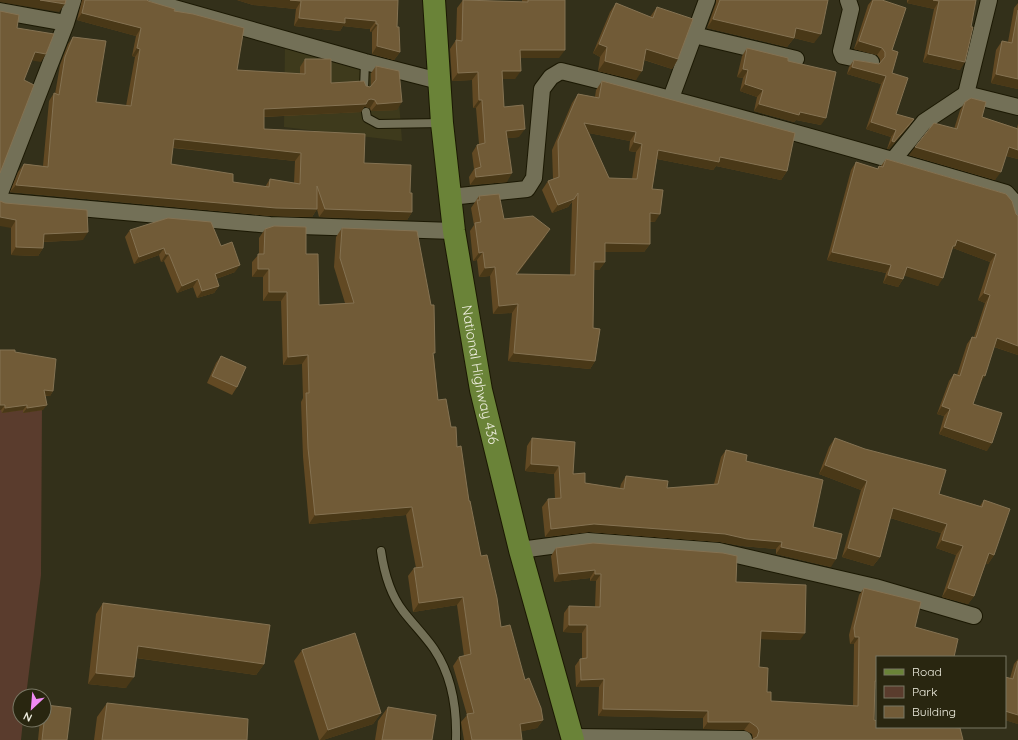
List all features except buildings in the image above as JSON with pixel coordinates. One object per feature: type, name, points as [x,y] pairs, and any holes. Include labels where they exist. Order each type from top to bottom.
[{"type":"main road","name":"National Highway 436","points":[[434,0],[442,122],[454,231],[481,390],[520,550],[573,739]]},
{"type":"street","points":[[0,193],[66,23],[73,0]]},
{"type":"street","points":[[146,0],[365,62],[439,81]]},
{"type":"street","points":[[671,98],[708,0]]},
{"type":"street","points":[[848,0],[851,9],[841,51],[843,56],[871,62]]},
{"type":"street","points":[[893,160],[924,122],[966,94],[989,0]]},
{"type":"street","points":[[0,11],[66,23]]},
{"type":"street","points":[[694,36],[796,59]]},
{"type":"street","points":[[450,197],[527,189],[530,186],[534,178],[540,94],[545,82],[561,71],[671,98],[893,160],[1006,194],[1016,204],[1018,216]]},
{"type":"street","points":[[966,94],[1018,107]]},
{"type":"street","points":[[0,201],[270,225],[454,231]]},
{"type":"street","points":[[520,550],[588,542],[719,552],[875,587],[974,616]]},
{"type":"street","points":[[573,739],[744,739]]},
{"type":"lane","points":[[364,88],[365,62]]},
{"type":"lane","points":[[366,112],[367,118],[378,124],[442,122]]},
{"type":"lane","points":[[381,551],[389,586],[398,603],[435,650],[446,674],[454,700],[457,721],[456,740]]},
{"type":"shaded area","points":[[285,44],[397,76],[402,141],[284,127]]},
{"type":"green space","points":[[42,406],[41,575],[27,688],[12,688],[12,728],[22,728],[21,740],[0,740],[0,407]]}]
